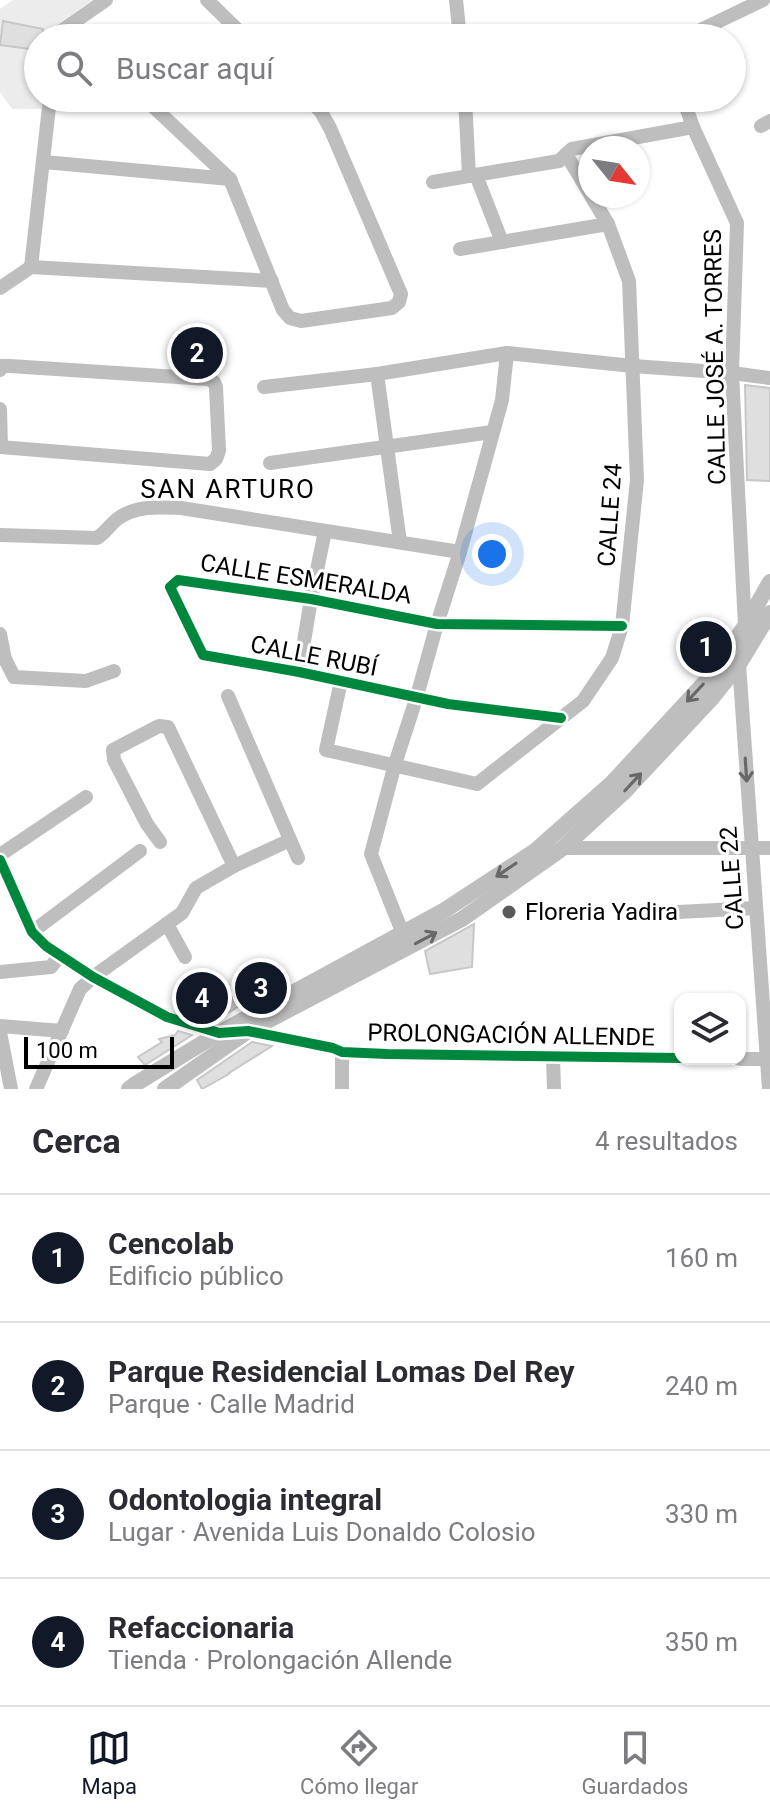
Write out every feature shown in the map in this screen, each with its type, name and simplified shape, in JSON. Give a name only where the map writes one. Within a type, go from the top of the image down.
[{"type":"main road","points":[[129,1089],[219,1033],[445,910],[535,851],[612,783],[709,678],[757,632],[770,582]]},
{"type":"main road","points":[[165,1089],[248,1031],[462,919],[563,848],[625,791],[712,698],[739,664],[770,613]]},
{"type":"street","points":[[72,24],[106,0]]},
{"type":"street","points":[[207,0],[232,24]]},
{"type":"street","points":[[456,0],[459,24]]},
{"type":"street","points":[[713,24],[763,0]]},
{"type":"street","points":[[31,267],[49,112]]},
{"type":"street","points":[[159,112],[230,179],[283,310],[290,318],[301,321],[392,308],[399,302],[401,294],[321,112]]},
{"type":"street","points":[[466,112],[472,176],[502,242]]},
{"type":"street","name":"CALLE JOSÉ A. TORRES","points":[[688,112],[737,223],[732,373],[757,632]]},
{"type":"street","points":[[433,182],[559,161],[572,149],[693,127]]},
{"type":"street","name":"CALLE 24","points":[[566,154],[578,174]]},
{"type":"street","points":[[44,162],[230,179]]},
{"type":"street","name":"CALLE 24","points":[[395,764],[477,784],[583,701],[612,658],[622,626],[637,480],[629,281],[608,224],[599,208]]},
{"type":"street","points":[[460,249],[608,224]]},
{"type":"street","points":[[0,288],[31,267],[272,281]]},
{"type":"street","points":[[264,387],[377,374],[507,353],[770,378]]},
{"type":"street","points":[[403,934],[371,854],[502,400],[507,353]]},
{"type":"street","points":[[0,409],[1,447],[210,464],[219,451],[216,387],[208,379],[1,368]]},
{"type":"street","points":[[377,374],[400,542]]},
{"type":"street","points":[[270,463],[492,432]]},
{"type":"street","points":[[0,535],[97,538],[129,512],[153,507],[181,508],[460,552]]},
{"type":"street","points":[[299,672],[325,531]]},
{"type":"street","name":"CALLE ESMERALDA","points":[[203,655],[170,587],[178,580],[311,599],[437,624],[622,626]]},
{"type":"street","points":[[0,634],[5,659],[14,677],[86,681],[114,671]]},
{"type":"street","name":"CALLE RUBÍ","points":[[203,655],[448,704],[561,718]]},
{"type":"street","name":"CALLE 22","points":[[739,664],[769,1089]]},
{"type":"street","points":[[341,681],[326,750],[395,764]]},
{"type":"street","points":[[228,696],[298,858]]},
{"type":"street","points":[[160,842],[147,824],[114,760],[113,750],[159,726],[168,727],[234,866]]},
{"type":"street","points":[[86,797],[0,857],[32,932],[46,946],[93,977],[167,1017],[219,1033]]},
{"type":"street","points":[[36,1089],[80,989],[182,913],[196,888],[290,840]]},
{"type":"street","points":[[563,848],[770,848]]},
{"type":"street","points":[[32,932],[140,851]]},
{"type":"street","points":[[678,912],[756,908]]},
{"type":"street","points":[[167,924],[185,957]]},
{"type":"street","points":[[0,972],[51,967],[60,955]]},
{"type":"street","points":[[11,1089],[0,1029],[62,1031]]},
{"type":"street","name":"PROLONGACIÓN ALLENDE","points":[[219,1033],[248,1031],[342,1052],[674,1058]]},
{"type":"street","points":[[342,1052],[342,1089]]},
{"type":"street","points":[[553,1057],[554,1089]]},
{"type":"street","points":[[746,1059],[769,1059]]},
{"type":"shaded area","points":[[13,0],[93,0],[58,24],[24,24],[24,109],[12,109],[0,92],[0,9]]},
{"type":"shaded area","points":[[173,337],[224,340],[221,372],[170,366]]},
{"type":"building","points":[[3,21],[24,25],[24,48],[0,45]]},
{"type":"building","points":[[745,385],[770,388],[770,481],[747,480]]},
{"type":"building","points":[[729,630],[701,671],[684,661],[693,634]]},
{"type":"building","points":[[474,924],[472,967],[430,974],[425,951]]},
{"type":"building","points":[[191,979],[221,987],[218,1005],[232,996],[239,1006],[220,1018],[181,1009]]},
{"type":"building","points":[[178,1031],[192,1035],[145,1065],[138,1057],[162,1042],[159,1039],[175,1035]]},
{"type":"building","points":[[252,1042],[272,1046],[202,1089],[197,1080]]},
{"type":"cycle path","points":[[561,718],[448,704],[203,655],[170,587],[178,580],[311,599],[437,624],[622,626]]},
{"type":"cycle path","points":[[0,860],[32,932],[46,946],[93,977],[167,1017],[219,1033],[248,1031],[342,1052],[674,1058]]},
{"type":"place","name":"Parque Residencial Lomas Del Rey","points":[[197,353]]},
{"type":"place","name":"Cencolab","points":[[706,647]]},
{"type":"place","name":"Floreria Yadira","points":[[509,912]]},
{"type":"place","name":"Odontologia integral","points":[[261,988]]},
{"type":"place","name":"Refaccionaria","points":[[202,998]]},
{"type":"district","name":"SAN ARTURO","points":[[228,489]]}]
